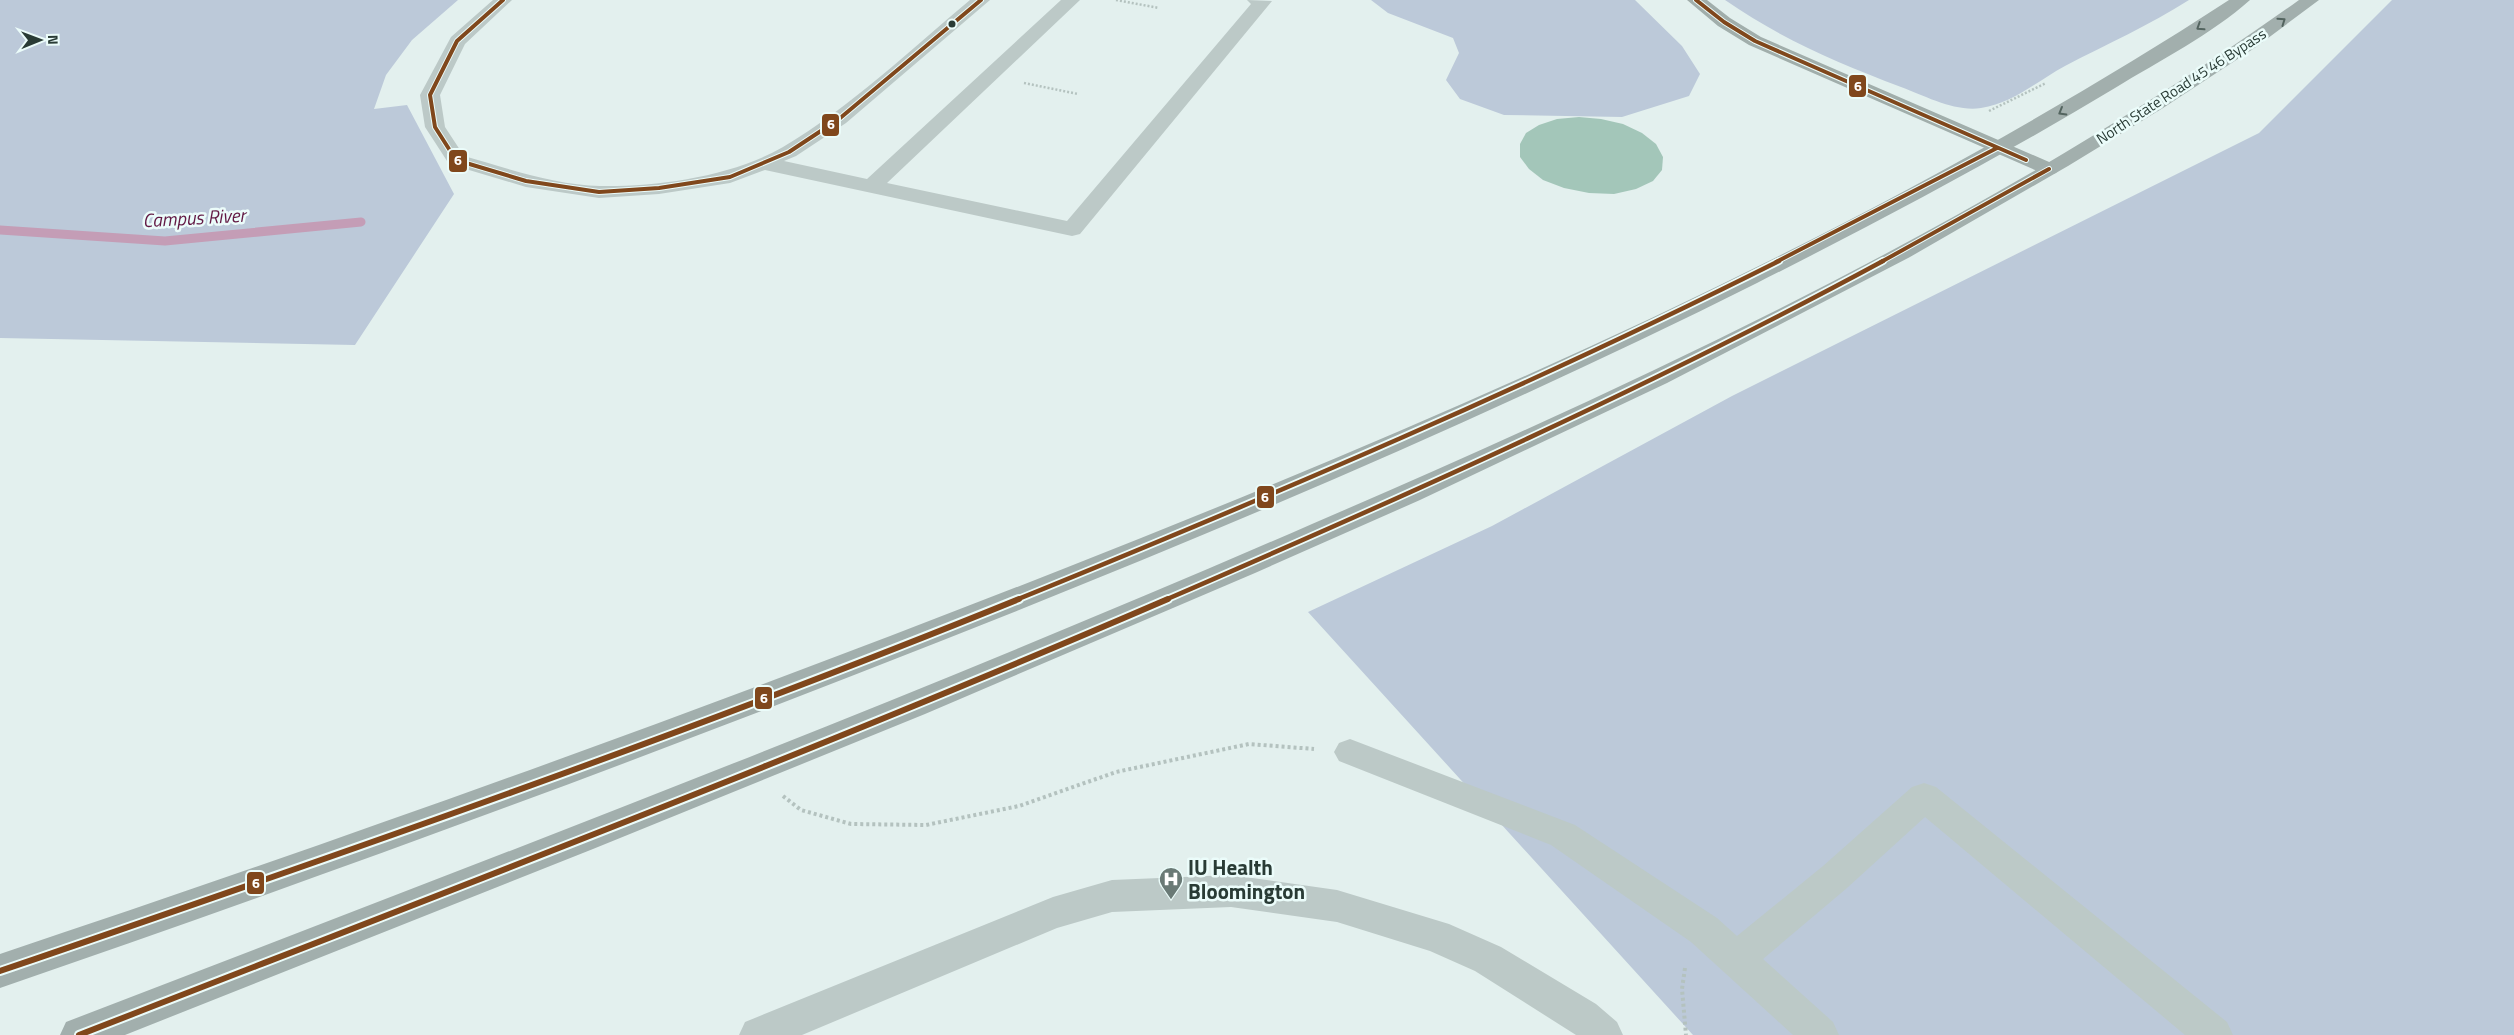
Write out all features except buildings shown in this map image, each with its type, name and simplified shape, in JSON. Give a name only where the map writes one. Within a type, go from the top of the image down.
[{"type":"highway","points":[[0,971],[486,801],[900,644],[1220,517],[1440,423],[1639,331],[1836,234],[1986,143],[2116,80],[2241,0]]},
{"type":"highway","name":"North State Road 45 46 Bypass","points":[[79,1035],[680,799],[1045,652],[1198,587],[1466,467],[1710,353],[1934,235],[2049,169],[2190,84],[2310,0]]},
{"type":"main road","points":[[1696,0],[1724,22],[1755,41],[2049,169]]},
{"type":"street","points":[[503,0],[456,41],[430,95],[436,126],[456,160],[526,180],[599,192],[659,188],[730,177],[789,152],[839,119],[981,0]]},
{"type":"street","points":[[872,186],[1071,0]]},
{"type":"street","points":[[763,163],[1072,229],[1263,1],[1256,0]]},
{"type":"street","points":[[1350,752],[1563,835],[1704,930],[1820,1035]]},
{"type":"street","points":[[1736,959],[1835,877],[1924,797],[2214,1035]]},
{"type":"street","points":[[758,1035],[1053,913],[1112,896],[1231,892],[1337,906],[1436,936],[1488,959],[1583,1017],[1604,1035]]},
{"type":"path","points":[[1116,0],[1159,8]]},
{"type":"path","points":[[1986,143],[1979,136],[1989,112],[2049,81]]},
{"type":"path","points":[[781,795],[801,810],[851,824],[926,825],[1019,806],[1116,772],[1250,744],[1350,752]]},
{"type":"path","points":[[1686,1035],[1682,989],[1685,960],[1704,930]]},
{"type":"shaded area","points":[[0,0],[458,0],[412,40],[386,75],[374,109],[407,105],[454,194],[355,345],[0,338]]},
{"type":"shaded area","points":[[1371,0],[1635,0],[1682,46],[1700,74],[1689,96],[1622,117],[1504,115],[1460,99],[1446,80],[1459,53],[1453,38],[1388,13]]},
{"type":"shaded area","points":[[1725,0],[2189,0],[2144,26],[2065,66],[2015,96],[1993,105],[1971,109],[1940,102],[1832,59],[1789,39]]},
{"type":"shaded area","points":[[2392,0],[2514,0],[2514,1035],[1693,1035],[1308,612],[1492,526],[1732,396],[2259,133]]},
{"type":"waterway","name":"Campus River","points":[[0,230],[165,241],[361,222]]},
{"type":"transit line","name":"6","points":[[503,0],[457,41],[430,95],[435,127],[456,160],[526,181],[599,192],[659,188],[730,177],[789,152],[839,119],[981,0]]},
{"type":"transit line","name":"6","points":[[1696,0],[1724,22],[1755,41],[2026,160]]},
{"type":"transit line","name":"6","points":[[0,971],[400,832],[600,760],[798,686],[1192,528],[1387,445],[1580,358],[1790,256],[1997,148]]},
{"type":"transit line","name":"6","points":[[79,1035],[529,860],[828,740],[1126,617],[1274,553],[1569,419],[1764,324],[1860,274],[2049,169]]},
{"type":"place","name":"IU Health Bloomington","points":[[1171,900]]}]
